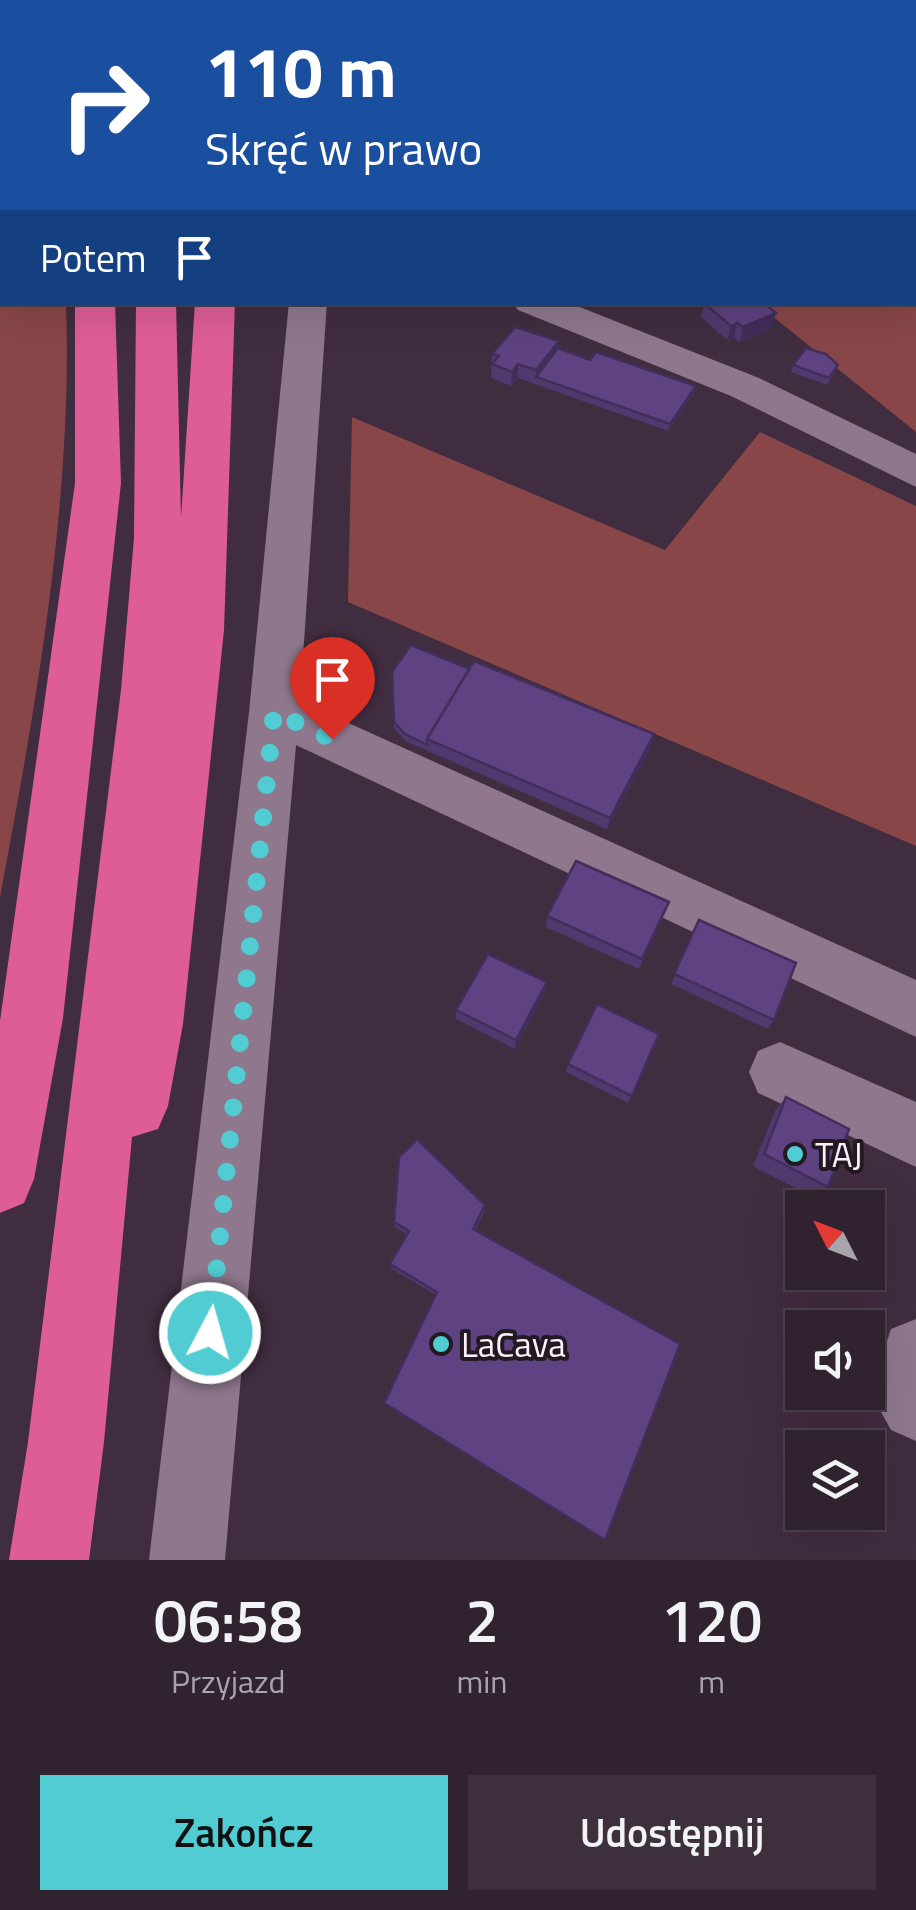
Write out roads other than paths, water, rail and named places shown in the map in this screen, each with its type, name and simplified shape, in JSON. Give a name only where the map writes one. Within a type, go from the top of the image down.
[{"type":"highway","points":[[0,1179],[32,1018],[98,483],[95,305]]},
{"type":"highway","points":[[49,1560],[66,1442],[147,690],[158,538],[156,305]]},
{"type":"highway","points":[[66,1442],[152,1024],[199,630],[215,305]]},
{"type":"highway","points":[[213,372],[225,305]]},
{"type":"street","points":[[187,1560],[274,712],[308,305]]},
{"type":"street","points":[[539,305],[745,387],[916,472]]},
{"type":"street","points":[[274,712],[916,1009]]},
{"type":"street","points":[[780,1072],[916,1135]]},
{"type":"street","points":[[916,1354],[906,1392],[916,1405]]},
{"type":"place","name":"TAJ","points":[[795,1154]]},
{"type":"place","name":"LaCava","points":[[441,1344]]}]
